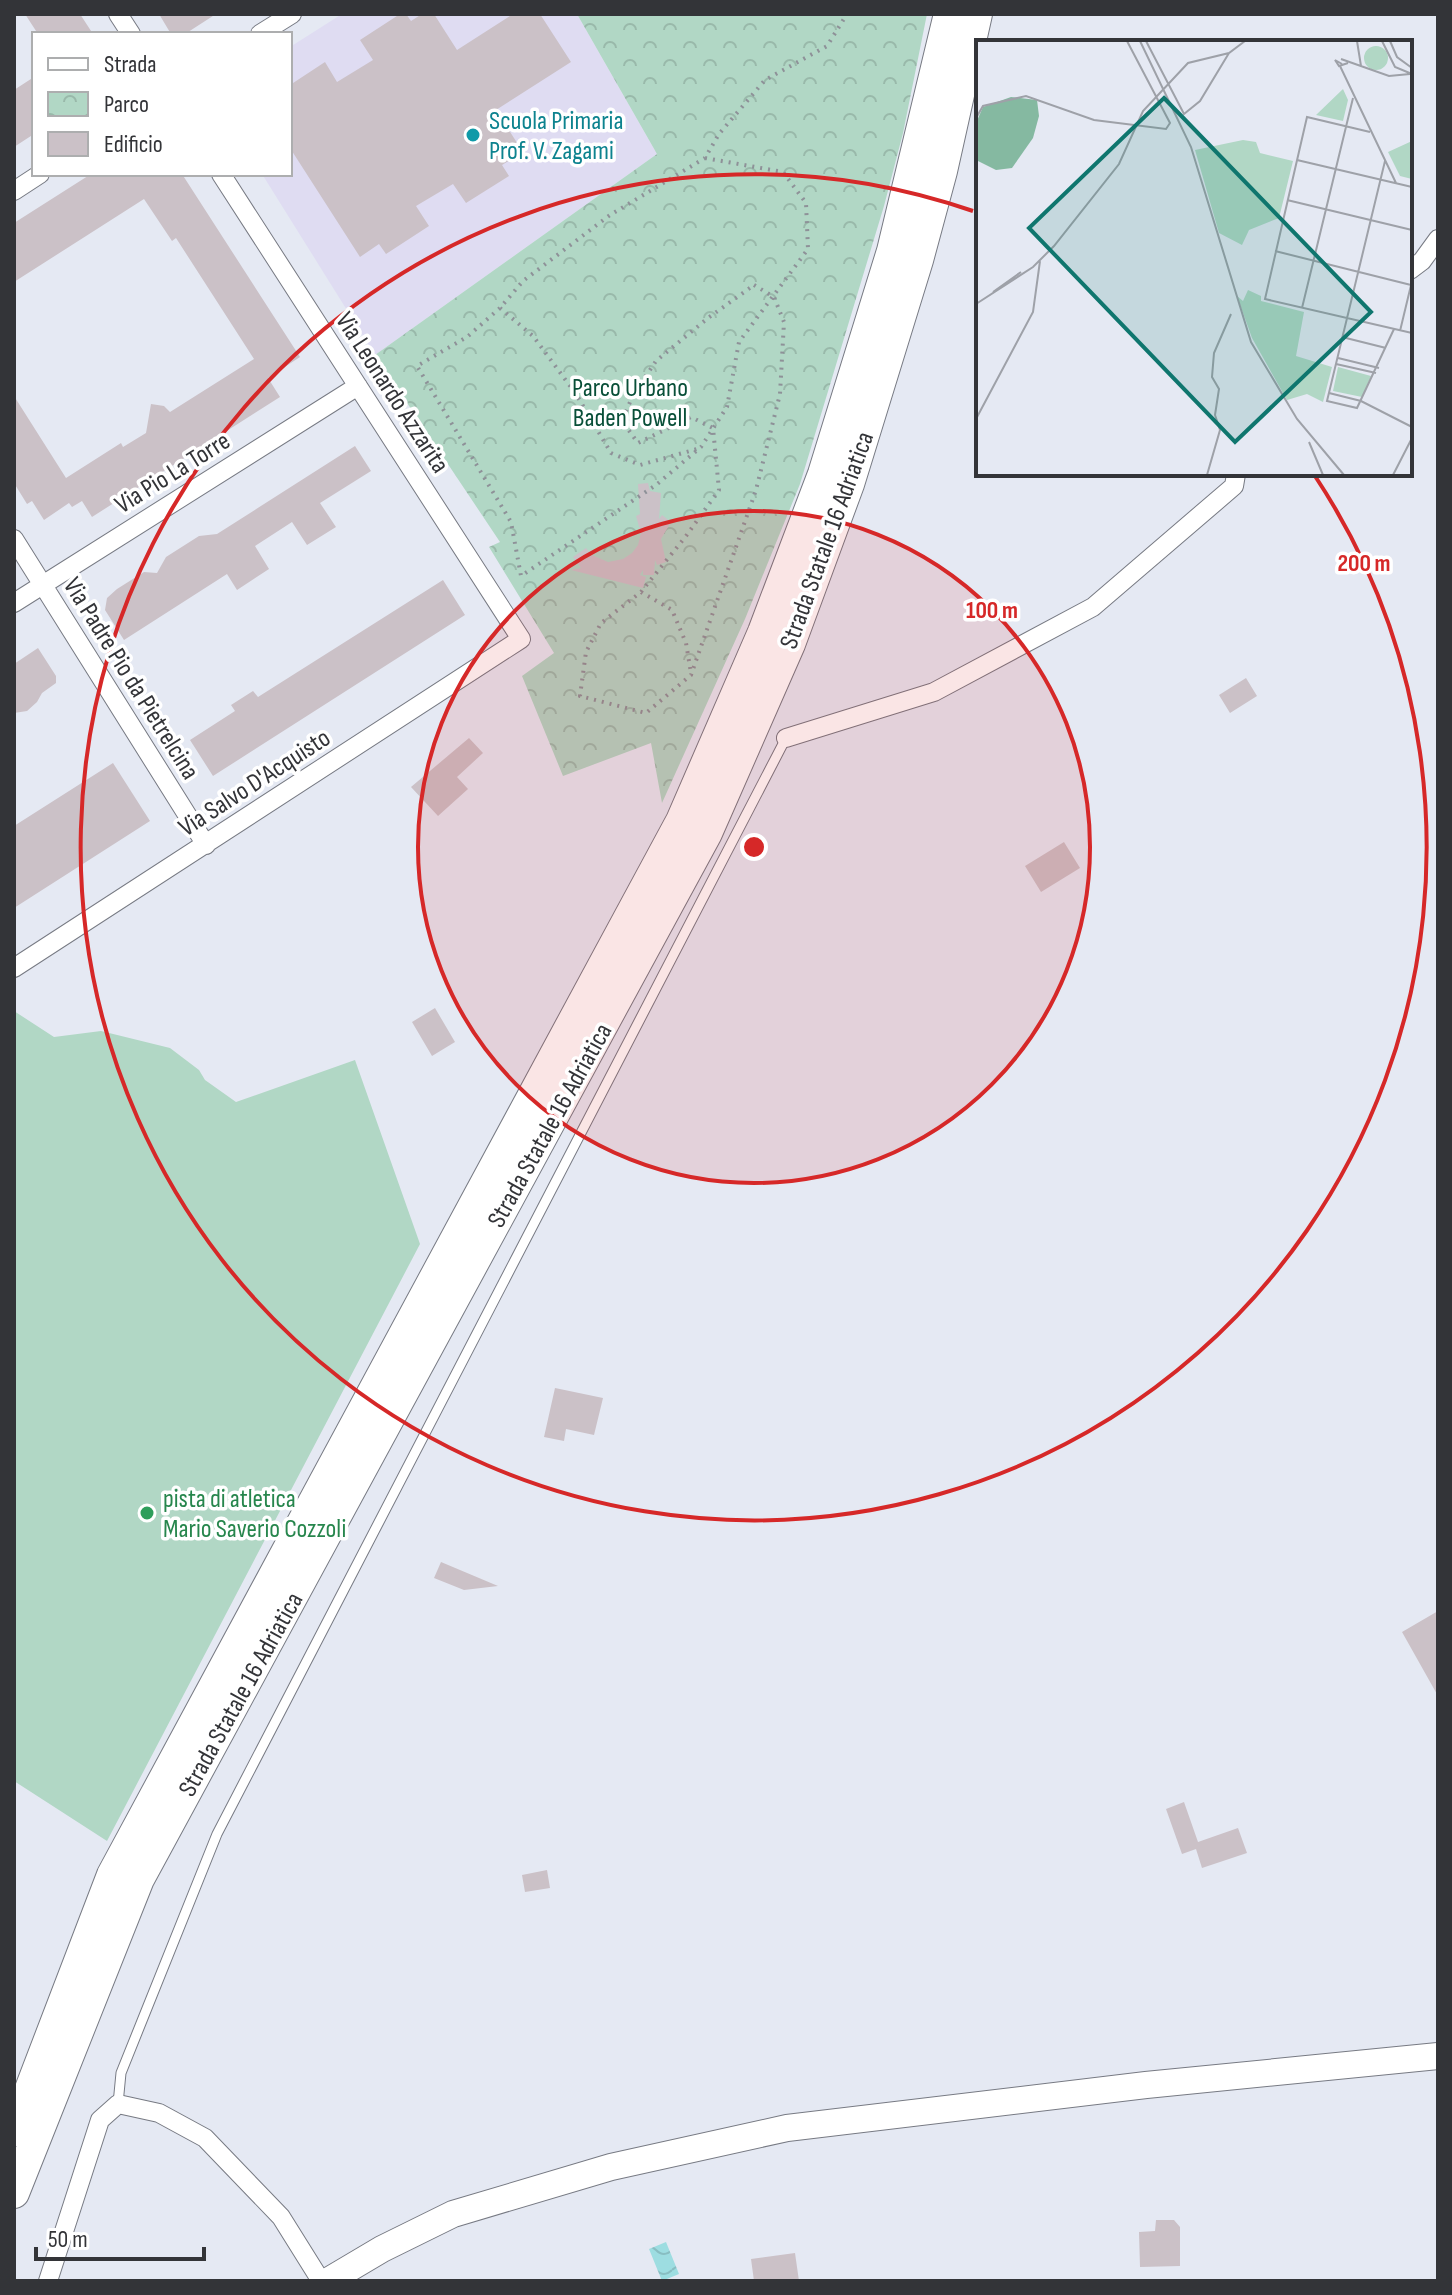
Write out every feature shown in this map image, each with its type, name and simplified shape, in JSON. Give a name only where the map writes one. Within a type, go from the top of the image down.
[{"type":"highway","name":"Strada Statale 16 Adriatica","points":[[14,2131],[112,1875],[681,821],[763,632],[823,474],[892,251],[949,14]]},
{"type":"highway","name":"Strada Statale 16 Adriatica","points":[[14,2193],[139,1879],[707,833],[790,644],[854,470],[918,260],[942,171],[977,14]]},
{"type":"main road","points":[[328,2281],[382,2249],[453,2214],[611,2167],[787,2128],[1161,2083],[1438,2056]]},
{"type":"street","points":[[118,14],[130,32]]},
{"type":"street","points":[[263,32],[292,14]]},
{"type":"street","points":[[14,191],[37,176]]},
{"type":"street","name":"Via Leonardo Azzarita","points":[[222,176],[521,639]]},
{"type":"street","points":[[1412,268],[1422,261],[1438,239]]},
{"type":"street","name":"Via Pio La Torre","points":[[14,603],[358,386]]},
{"type":"street","points":[[786,738],[934,692],[1093,607],[1234,486],[1236,476]]},
{"type":"street","name":"Via Padre Pio da Pietrelcina","points":[[14,539],[206,845]]},
{"type":"street","name":"Via Salvo D'Acquisto","points":[[14,968],[521,639]]},
{"type":"street","points":[[48,2281],[100,2120],[118,2104],[159,2113],[205,2138],[281,2217],[321,2281]]},
{"type":"lane","points":[[118,2104],[121,2073],[217,1834],[786,738]]},
{"type":"path","points":[[705,158],[783,172],[806,203],[808,249],[739,342],[727,407],[701,447],[656,485],[521,576],[511,522],[417,366],[467,337],[500,308],[523,281],[610,215],[705,158],[719,134],[765,80],[827,46],[847,14]]},
{"type":"path","points":[[754,285],[774,297],[784,322],[780,394],[756,490],[691,675],[646,713],[580,696],[586,652],[601,623],[641,592],[719,490],[713,428],[691,417],[638,443],[622,421],[633,395],[656,361],[754,285]]},
{"type":"path","points":[[500,308],[533,336],[576,394],[611,453],[640,465],[701,447]]},
{"type":"path","points":[[641,592],[672,610],[686,643],[691,675]]},
{"type":"shaded area","points":[[342,14],[577,14],[657,154],[375,355],[263,176],[292,176],[292,46]]},
{"type":"green space","name":"Parco Urbano Baden Powell","points":[[577,14],[927,14],[903,133],[884,206],[800,484],[745,619],[662,803],[651,743],[563,776],[522,676],[554,653],[489,547],[500,542],[375,355],[657,154]]},
{"type":"green space","name":"pista di atletica Mario Saverio Cozzoli","points":[[14,1011],[54,1037],[101,1031],[170,1048],[199,1070],[205,1080],[236,1102],[355,1060],[420,1244],[107,1841],[14,1781]]},
{"type":"water","points":[[666,2242],[679,2274],[662,2281],[649,2249]]},
{"type":"building","points":[[25,14],[80,14],[92,32],[37,32]]},
{"type":"building","points":[[159,14],[216,14],[188,32],[170,32]]},
{"type":"building","name":"Scuola Primaria Prof. V. Zagami","points":[[400,14],[406,14],[411,21],[422,14],[434,14],[457,50],[513,14],[540,14],[571,62],[496,110],[523,152],[502,165],[509,176],[466,203],[453,184],[416,206],[429,226],[386,254],[379,244],[360,257],[292,151],[292,84],[325,62],[337,82],[373,60],[360,40]]},
{"type":"building","points":[[32,78],[32,135],[14,147],[14,90]]},
{"type":"building","points":[[88,176],[183,176],[300,357],[268,378],[280,397],[92,517],[82,501],[72,507],[69,503],[44,520],[32,501],[27,504],[14,483],[14,396],[66,478],[121,443],[123,447],[146,433],[151,404],[164,406],[170,412],[254,359],[176,238],[172,241],[144,199],[14,282],[14,223]]},
{"type":"building","points":[[355,446],[371,471],[320,503],[336,527],[307,545],[292,522],[255,546],[269,569],[237,590],[227,574],[124,640],[105,610],[107,598],[117,589],[144,572],[157,573],[166,557],[199,536],[217,534]]},
{"type":"building","points":[[648,483],[650,491],[661,493],[659,519],[662,515],[671,522],[661,539],[666,562],[657,565],[655,560],[654,575],[643,575],[643,570],[640,575],[646,577],[643,588],[571,570],[581,568],[573,557],[586,548],[592,555],[608,562],[623,559],[632,553],[641,533],[636,516],[640,514],[638,484]]},
{"type":"building","points":[[443,580],[465,615],[213,776],[190,740],[235,711],[231,705],[253,691],[258,697]]},
{"type":"building","points":[[38,648],[56,676],[56,683],[42,693],[27,711],[14,713],[14,664]]},
{"type":"building","points":[[1246,678],[1257,696],[1230,713],[1219,695]]},
{"type":"building","points":[[469,738],[483,753],[457,777],[468,789],[438,816],[411,787]]},
{"type":"building","points":[[113,763],[150,821],[14,908],[14,826]]},
{"type":"building","points":[[1064,842],[1080,868],[1041,892],[1025,866]]},
{"type":"building","points":[[435,1008],[455,1042],[432,1056],[412,1022]]},
{"type":"building","points":[[555,1388],[603,1398],[594,1435],[566,1429],[564,1441],[544,1437]]},
{"type":"building","points":[[441,1562],[498,1586],[464,1590],[434,1578]]},
{"type":"building","points":[[1438,1611],[1438,1696],[1402,1632]]},
{"type":"building","points":[[1184,1802],[1198,1842],[1238,1828],[1247,1853],[1202,1868],[1196,1849],[1182,1854],[1166,1809]]},
{"type":"building","points":[[547,1870],[550,1888],[525,1892],[522,1875]]},
{"type":"building","points":[[1156,2220],[1174,2220],[1180,2227],[1180,2266],[1140,2267],[1139,2232],[1155,2231]]},
{"type":"building","points":[[795,2253],[799,2281],[754,2281],[751,2259]]},
{"type":"place","name":"Scuola Primaria Prof. V. Zagami","points":[[473,135]]},
{"type":"place","name":"pista di atletica Mario Saverio Cozzoli","points":[[147,1513]]}]
